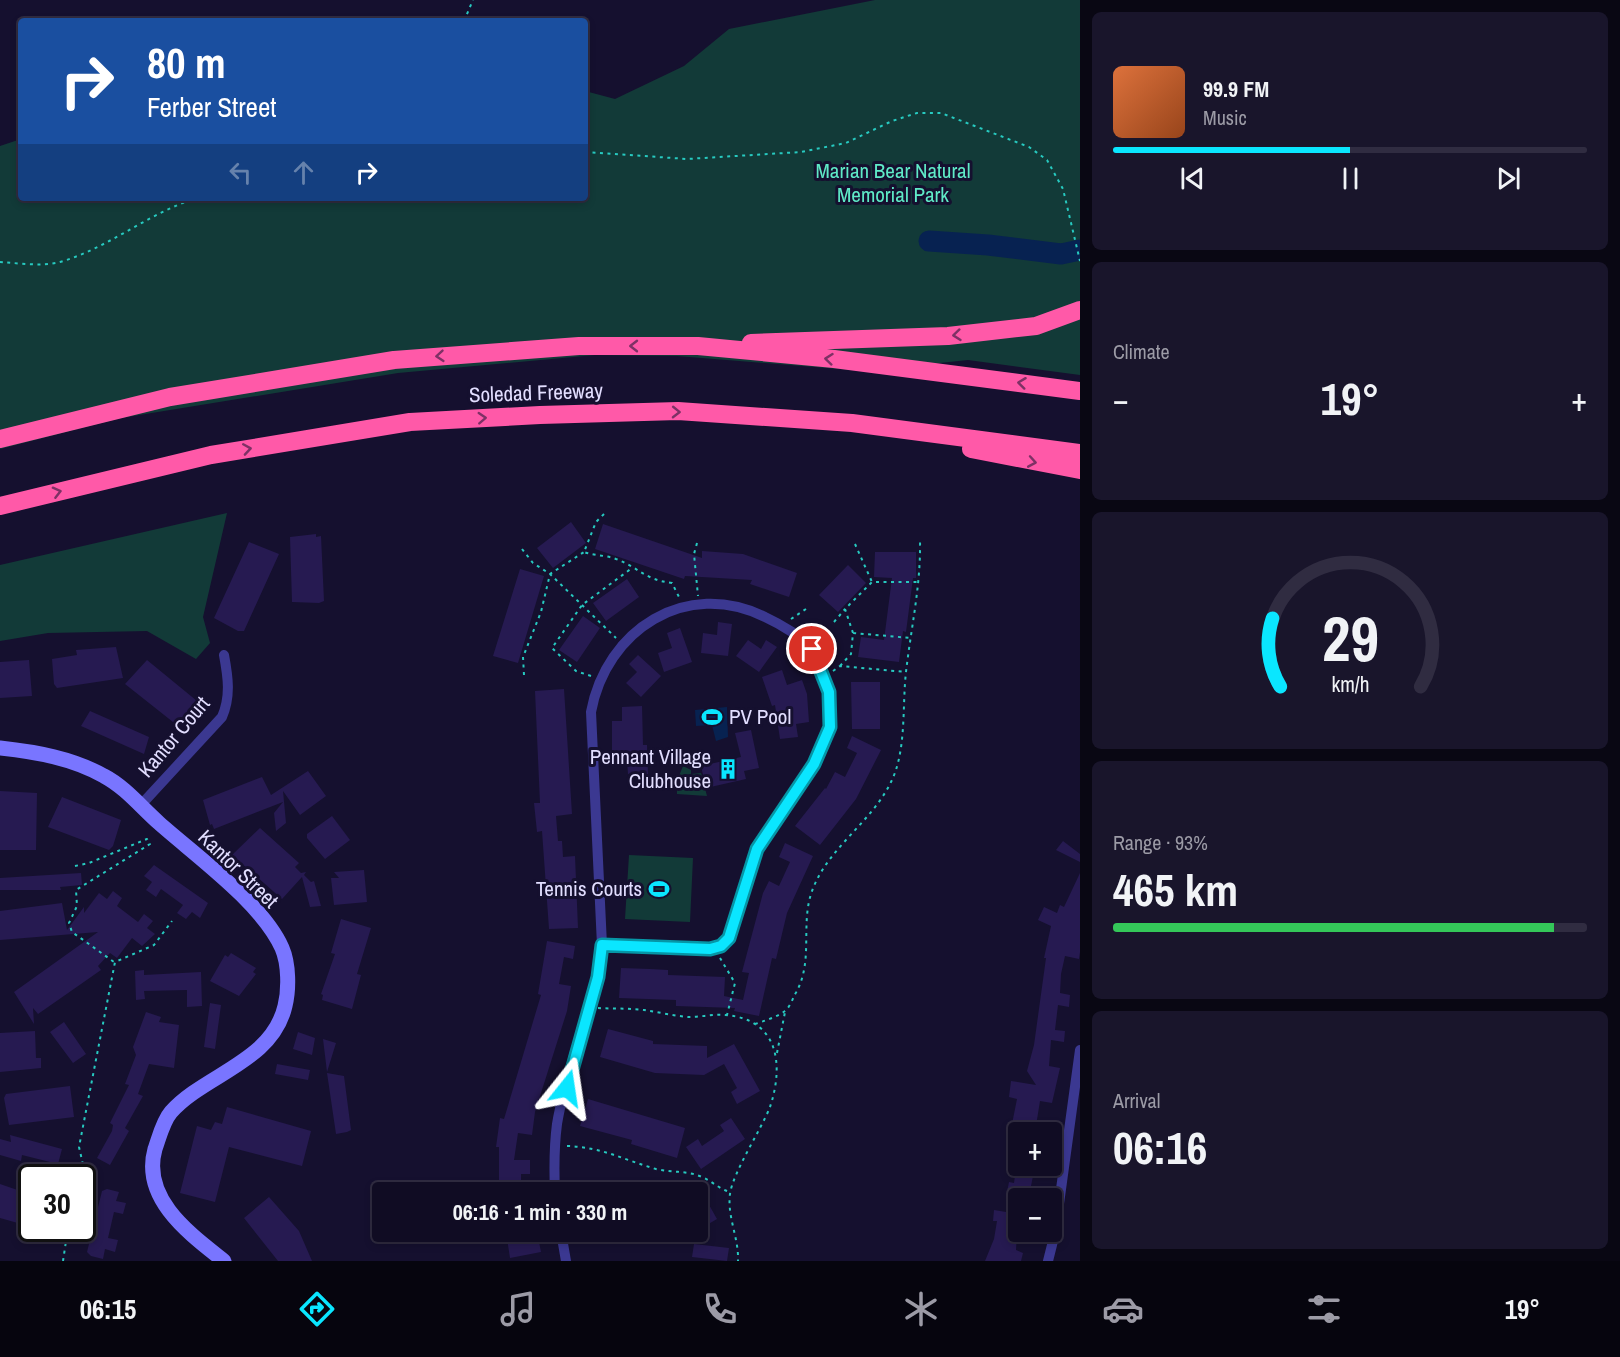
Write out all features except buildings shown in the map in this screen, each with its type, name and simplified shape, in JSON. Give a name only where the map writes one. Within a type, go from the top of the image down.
[{"type":"highway","points":[[698,346],[803,339],[948,336],[1036,326],[1080,310]]},
{"type":"highway","name":"Soledad Freeway","points":[[0,439],[170,397],[394,360],[579,345],[698,346],[834,359],[1080,391]]},
{"type":"highway","name":"Soledad Freeway","points":[[0,506],[211,455],[410,422],[678,411],[852,423],[1080,453]]},
{"type":"highway","points":[[852,423],[1020,460],[1080,470]]},
{"type":"street","points":[[555,1182],[555,1145],[558,1121],[598,977],[602,945],[591,712],[600,678],[622,644],[638,628],[666,612],[682,607],[718,604],[751,610],[781,625],[812,649],[829,692],[830,727],[814,764],[757,849],[729,938],[721,946],[714,948],[602,945]]},
{"type":"street","name":"Kantor Court","points":[[140,806],[222,717],[227,704],[229,680],[224,655]]},
{"type":"street","name":"Kantor Street","points":[[0,748],[38,752],[82,766],[120,786],[257,910],[283,949],[288,981],[285,1006],[278,1025],[252,1054],[171,1112],[159,1136],[153,1159],[154,1179],[166,1210],[224,1261]]},
{"type":"street","points":[[1048,1261],[1055,1233],[1080,1050]]},
{"type":"street","points":[[563,1242],[566,1261]]},
{"type":"path","points":[[465,18],[473,0]]},
{"type":"path","points":[[588,152],[687,159],[801,152],[846,143],[892,121],[917,113],[941,113],[1029,147],[1047,160],[1063,189],[1080,261]]},
{"type":"path","points":[[0,262],[59,262],[100,247],[149,218],[190,201]]},
{"type":"path","points":[[524,675],[523,657],[541,612],[550,574],[584,552],[596,522],[604,514]]},
{"type":"path","points":[[738,1261],[739,1243],[731,1215],[730,1192],[769,1109],[777,1083],[777,1053],[785,1011],[800,987],[808,959],[807,915],[813,888],[826,862],[878,805],[891,783],[898,756],[918,582],[920,540]]},
{"type":"path","points":[[697,543],[694,554],[698,605]]},
{"type":"path","points":[[855,544],[872,582]]},
{"type":"path","points":[[522,549],[533,563],[550,574],[622,644]]},
{"type":"path","points":[[584,552],[597,557],[613,557],[647,578],[672,583],[682,607]]},
{"type":"path","points":[[600,678],[576,671],[552,648],[582,605],[632,568]]},
{"type":"path","points":[[834,622],[872,582],[918,582]]},
{"type":"path","points":[[781,625],[809,608]]},
{"type":"path","points":[[822,676],[840,666],[851,654],[853,633],[845,609]]},
{"type":"path","points":[[853,633],[911,638]]},
{"type":"path","points":[[840,666],[906,672]]},
{"type":"path","points":[[75,866],[89,863],[147,839],[150,844],[75,890],[77,906],[69,923],[72,932],[114,962]]},
{"type":"path","points":[[114,962],[154,945],[172,921]]},
{"type":"path","points":[[714,948],[735,982],[727,1015]]},
{"type":"path","points":[[83,1164],[79,1147],[114,962]]},
{"type":"path","points":[[589,1007],[642,1010],[688,1017],[727,1015],[755,1024],[769,1036],[777,1053]]},
{"type":"path","points":[[755,1024],[785,1011]]},
{"type":"path","points":[[555,1145],[591,1147],[658,1170],[678,1169],[704,1177],[722,1190],[730,1192]]},
{"type":"path","points":[[63,1261],[66,1242]]},
{"type":"green space","name":"Marian Bear Natural Memorial Park","points":[[875,0],[1080,0],[1080,375],[968,360],[864,371],[677,356],[595,355],[398,373],[121,418],[0,449],[0,146],[18,140],[18,201],[588,201],[588,92],[615,99],[684,66],[729,29]]},
{"type":"green space","points":[[227,513],[203,617],[210,643],[196,659],[147,631],[48,633],[0,641],[0,565]]},
{"type":"green space","points":[[683,766],[691,770],[691,774],[701,773],[707,796],[677,794],[677,781]]},
{"type":"green space","name":"Tennis Courts","points":[[629,855],[693,858],[690,922],[625,919]]},
{"type":"water","name":"PV Pool","points":[[727,707],[728,737],[716,741],[712,725],[696,726],[695,710]]},
{"type":"waterway","points":[[929,241],[988,245],[1061,254],[1080,250]]},
{"type":"place","name":"PV Pool","points":[[712,717]]},
{"type":"place","name":"Pennant Village Clubhouse","points":[[728,769]]},
{"type":"place","name":"Tennis Courts","points":[[659,889]]},
{"type":"route","points":[[567,1088],[598,977],[602,945],[710,949],[721,946],[729,938],[757,849],[774,820],[814,764],[830,727],[829,692],[812,649]]}]
